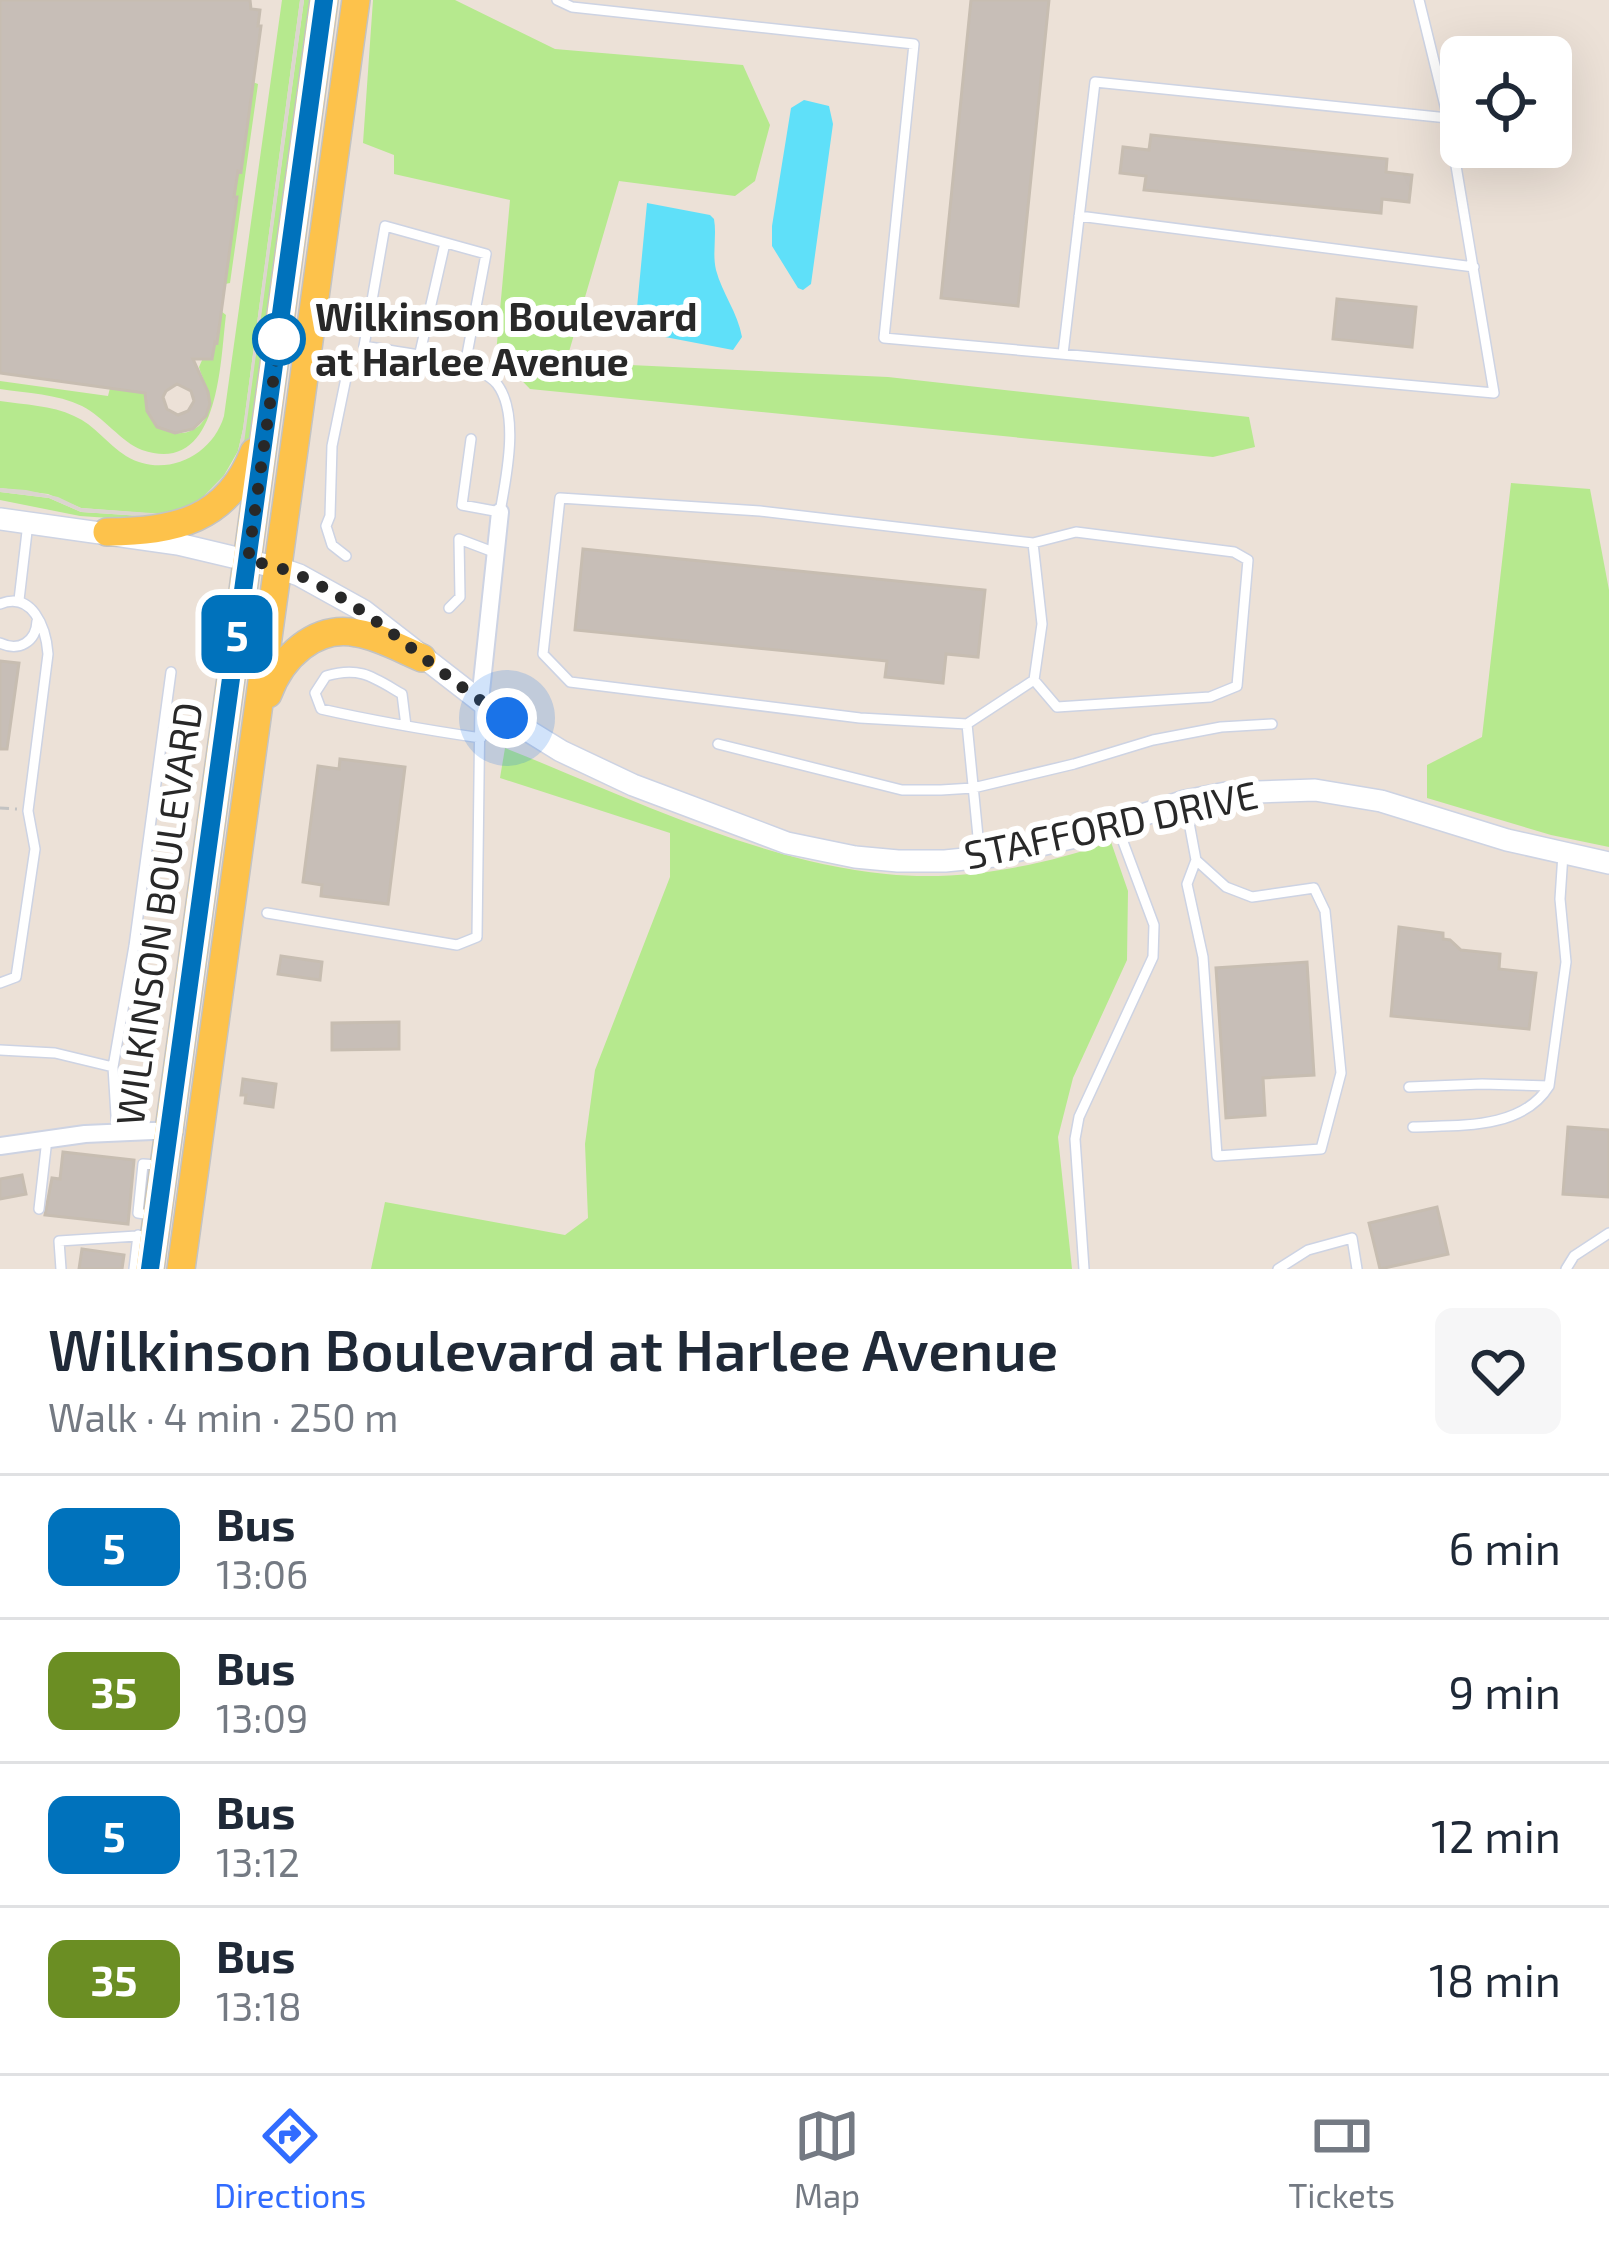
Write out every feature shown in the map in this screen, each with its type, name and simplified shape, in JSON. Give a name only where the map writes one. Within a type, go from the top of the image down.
[{"type":"main road","points":[[323,7],[354,8]]},
{"type":"main road","name":"WILKINSON BOULEVARD","points":[[149,1269],[150,1228],[164,1165],[323,7]]},
{"type":"main road","name":"WILKINSON BOULEVARD","points":[[181,1269],[354,8]]},
{"type":"main road","points":[[107,532],[174,526],[208,512],[238,484],[269,408]]},
{"type":"main road","points":[[254,739],[280,667],[315,638],[352,631],[422,658]]},
{"type":"street","points":[[480,701],[500,512]]},
{"type":"street","name":"STAFFORD DRIVE","points":[[0,519],[178,544],[299,575],[364,611],[480,701],[561,751],[633,785],[787,843],[855,857],[980,857],[1030,850],[1186,801],[1261,790],[1315,790],[1381,801],[1507,840],[1609,862]]},
{"type":"street","points":[[0,1146],[117,1132],[169,1129],[199,1133]]},
{"type":"lane","points":[[557,0],[572,7],[914,44],[884,338],[1494,393],[1457,168]]},
{"type":"lane","points":[[1420,0],[1440,84]]},
{"type":"lane","points":[[1063,354],[1095,82],[1440,117]]},
{"type":"lane","points":[[1079,216],[1474,267]]},
{"type":"lane","points":[[465,365],[486,254],[385,226],[364,346],[465,365],[496,382],[508,407],[507,474],[500,512],[462,506],[471,440]]},
{"type":"lane","points":[[419,357],[445,243]]},
{"type":"lane","points":[[346,378],[332,446],[326,526],[332,545],[346,556]]},
{"type":"lane","points":[[1033,543],[1042,624],[1034,680],[967,724],[860,718],[570,682],[543,654],[560,498],[760,511],[1033,543],[1076,532],[1234,552],[1248,560],[1237,686],[1210,697],[1057,706],[1034,680]]},
{"type":"lane","points":[[19,600],[28,524]]},
{"type":"lane","points":[[449,608],[460,597],[458,539],[496,553]]},
{"type":"lane","points":[[0,604],[19,600],[27,604],[36,615],[47,654],[28,811],[35,849],[16,977],[0,983]]},
{"type":"lane","points":[[0,643],[25,644],[34,635],[36,615]]},
{"type":"lane","points":[[406,726],[402,694],[374,677],[346,670],[326,676],[315,693],[321,709],[406,726],[481,737]]},
{"type":"lane","points":[[117,1132],[113,1067],[171,672]]},
{"type":"lane","points":[[267,913],[457,945],[477,938],[480,701]]},
{"type":"lane","points":[[967,724],[980,857]]},
{"type":"lane","points":[[718,744],[902,790],[973,788],[1154,740],[1221,727],[1273,724]]},
{"type":"lane","points":[[1186,801],[1196,860],[1187,884],[1203,958],[1216,1156],[1322,1149],[1341,1073],[1325,911],[1314,888],[1252,897],[1226,887],[1196,860]]},
{"type":"lane","points":[[1084,1269],[1075,1138],[1079,1117],[1153,957],[1154,925],[1116,823]]},
{"type":"lane","points":[[1413,1127],[1492,1124],[1540,1100],[1549,1086],[1566,962],[1560,899],[1563,854]]},
{"type":"lane","points":[[0,1050],[55,1053],[113,1067]]},
{"type":"lane","points":[[1409,1088],[1549,1086]]},
{"type":"lane","points":[[39,1209],[47,1139]]},
{"type":"lane","points":[[61,1269],[59,1241],[150,1228],[134,1269]]},
{"type":"lane","points":[[1566,1269],[1574,1256],[1609,1233]]},
{"type":"lane","points":[[1278,1269],[1308,1250],[1352,1238],[1357,1269]]},
{"type":"path","points":[[0,808],[19,810]]},
{"type":"green space","points":[[282,0],[300,0],[243,429],[238,451],[222,479],[205,498],[180,511],[158,514],[81,508],[48,494],[0,488],[0,401],[65,412],[88,424],[126,456],[156,465],[198,453],[218,430],[224,416]]},
{"type":"green space","points":[[304,0],[312,0],[260,385],[249,444],[242,452]]},
{"type":"green space","points":[[373,0],[455,0],[555,49],[743,65],[770,125],[755,181],[735,196],[619,181],[566,362],[888,377],[1249,417],[1255,447],[1213,457],[530,389],[496,354],[510,200],[394,174],[394,155],[363,143]]},
{"type":"green space","points":[[253,82],[258,84],[230,283],[225,284],[237,198],[225,196],[235,192],[237,178],[229,170],[241,171]]},
{"type":"green space","points":[[221,311],[226,315],[211,410],[187,447],[168,454],[134,446],[72,402],[0,389],[0,381],[108,396],[110,388],[146,392],[153,421],[174,433],[186,432],[205,418],[209,399],[199,367],[203,358],[212,359],[214,345],[205,341],[217,342]]},
{"type":"green space","points":[[1511,483],[1590,489],[1609,590],[1609,847],[1427,798],[1427,765],[1482,737]]},
{"type":"green space","points":[[0,492],[49,498],[81,512],[157,517],[216,498],[153,521],[80,516],[0,500]]},
{"type":"green space","points":[[505,748],[692,824],[837,867],[915,876],[972,874],[1029,865],[1111,842],[1128,891],[1127,960],[1073,1078],[1058,1137],[1072,1269],[371,1269],[385,1202],[565,1235],[588,1218],[585,1144],[595,1070],[670,877],[670,833],[500,778]]},
{"type":"shaded area","points":[[300,0],[304,0],[244,443],[220,488],[226,489],[193,510],[157,517],[81,512],[49,498],[0,492],[0,488],[26,490],[81,508],[165,514],[197,503],[230,469],[243,429]]},
{"type":"water","points":[[804,100],[829,106],[833,124],[811,284],[803,290],[772,246],[772,226],[791,108]]},
{"type":"water","points":[[647,203],[714,219],[716,270],[742,337],[733,350],[639,329],[636,318]]},
{"type":"building","points":[[0,0],[250,0],[251,9],[260,10],[261,26],[217,343],[212,359],[193,359],[208,392],[206,416],[193,429],[175,433],[157,427],[147,411],[145,393],[0,373]],"holes":[[[177,384],[191,391],[194,401],[188,411],[178,415],[167,409],[166,391]]]},
{"type":"building","points":[[971,0],[1049,0],[1018,306],[941,298]]},
{"type":"building","points":[[1151,135],[1387,159],[1386,172],[1412,175],[1409,202],[1382,199],[1381,213],[1144,190],[1146,176],[1120,173],[1123,147],[1149,150]]},
{"type":"building","points":[[1337,299],[1416,307],[1412,347],[1333,339]]},
{"type":"building","points":[[583,549],[985,590],[978,657],[946,654],[943,683],[885,677],[887,661],[575,630]]},
{"type":"building","points":[[0,661],[19,663],[7,749],[0,749]]},
{"type":"building","points":[[340,759],[405,767],[388,904],[321,896],[322,885],[303,882],[318,766],[339,769]]},
{"type":"building","points":[[1399,927],[1443,933],[1443,939],[1461,950],[1500,954],[1499,969],[1536,973],[1529,1029],[1391,1016]]},
{"type":"building","points":[[281,956],[322,962],[320,980],[278,974]]},
{"type":"building","points":[[1307,962],[1314,1075],[1263,1078],[1265,1115],[1226,1118],[1216,968]]},
{"type":"building","points":[[399,1022],[399,1049],[332,1050],[332,1023]]},
{"type":"building","points":[[243,1079],[276,1084],[273,1107],[245,1103]]},
{"type":"building","points":[[1568,1127],[1609,1130],[1609,1197],[1563,1194]]},
{"type":"building","points":[[63,1152],[134,1160],[128,1224],[45,1215],[52,1178],[60,1179]]},
{"type":"building","points":[[22,1175],[26,1194],[0,1199],[0,1179]]},
{"type":"building","points":[[1437,1207],[1448,1254],[1380,1269],[1369,1223]]},
{"type":"building","points":[[82,1249],[124,1255],[122,1269],[79,1269]]},
{"type":"bus line","name":"5","points":[[150,1269],[324,0]]},
{"type":"place","name":"Wilkinson Boulevard at Harlee Avenue","points":[[279,339]]},
{"type":"route","points":[[279,339],[248,560],[299,575],[364,611],[507,718]]}]
